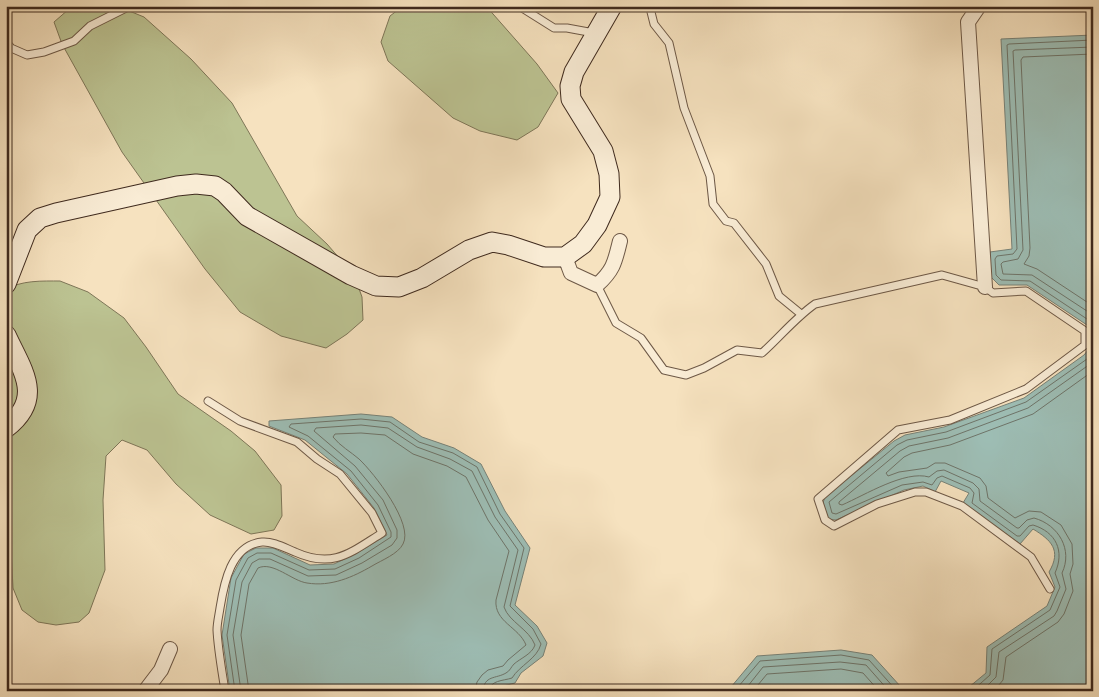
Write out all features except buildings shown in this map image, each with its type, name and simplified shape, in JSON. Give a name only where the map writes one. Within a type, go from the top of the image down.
[{"type":"street","points":[[6,284],[27,230],[40,218],[177,186],[196,184],[215,186],[224,192],[247,216],[351,275],[376,286],[399,287],[422,278],[469,250],[492,242],[508,245],[544,257],[565,256],[583,244],[597,225],[610,197],[609,174],[604,151],[571,99],[570,86],[574,72],[612,6]]},
{"type":"street","points":[[979,6],[968,22],[985,287]]},
{"type":"street","points":[[565,256],[571,273],[597,285],[614,266],[620,240]]},
{"type":"street","points":[[6,334],[25,375],[29,390],[24,411],[6,428]]},
{"type":"street","points":[[145,691],[162,670],[170,649]]},
{"type":"lane","points":[[6,42],[11,48],[27,55],[44,52],[74,41],[90,26],[130,6]]},
{"type":"lane","points":[[519,6],[554,28],[567,28],[597,34]]},
{"type":"lane","points":[[652,6],[651,12],[654,24],[669,43],[684,108],[710,176],[713,204],[726,221],[734,223],[766,264],[778,296],[801,314]]},
{"type":"lane","points":[[597,285],[616,323],[641,338],[664,370],[686,375],[738,350],[762,353],[801,314],[815,304],[942,275],[985,287],[993,293],[1026,291],[1085,331],[1085,345],[1026,389],[950,420],[898,430],[818,499],[826,520],[834,526],[877,504],[914,492],[926,492],[962,506],[1031,557],[1050,588]]},
{"type":"lane","points":[[208,401],[240,420],[297,442],[317,459],[340,474],[372,513],[382,533],[350,552],[326,561],[310,559],[281,546],[263,542],[247,546],[234,560],[224,586],[217,629],[225,691]]},
{"type":"green space","points":[[76,6],[117,6],[144,17],[191,59],[232,103],[297,216],[327,244],[354,275],[362,297],[363,320],[347,334],[326,348],[281,336],[240,312],[205,269],[122,152],[62,44],[54,22],[69,9]]},
{"type":"green space","points":[[403,6],[486,6],[537,64],[558,93],[538,127],[517,140],[480,131],[453,118],[388,61],[381,42],[390,16]]},
{"type":"green space","points":[[60,281],[88,292],[124,318],[178,394],[231,431],[255,451],[281,485],[282,516],[274,530],[251,534],[210,515],[176,484],[147,450],[122,440],[106,456],[103,500],[105,570],[89,613],[79,622],[56,625],[38,622],[22,610],[13,588],[10,528],[11,473],[6,449],[6,290],[18,284]]},
{"type":"water","points":[[1093,35],[1093,329],[1027,285],[999,285],[991,277],[990,252],[1012,249],[1001,39]]},
{"type":"water","points":[[1093,344],[1093,691],[960,691],[969,687],[986,673],[987,647],[1047,606],[1055,587],[1049,572],[1055,558],[1053,546],[1045,537],[1033,529],[1020,544],[963,503],[969,493],[941,481],[935,492],[923,486],[904,490],[836,520],[828,519],[823,503],[825,497],[894,441],[905,435],[944,427],[1024,398],[1084,355]]},
{"type":"water","points":[[361,414],[392,417],[422,437],[454,448],[481,464],[505,511],[530,548],[515,605],[537,626],[547,643],[543,656],[521,673],[515,683],[495,688],[493,691],[230,691],[222,635],[231,578],[244,554],[256,548],[273,548],[310,565],[334,564],[387,535],[374,508],[347,474],[305,440],[269,426],[269,421]]},
{"type":"water","points":[[841,650],[872,655],[901,687],[909,691],[734,691],[731,687],[757,656]]}]
